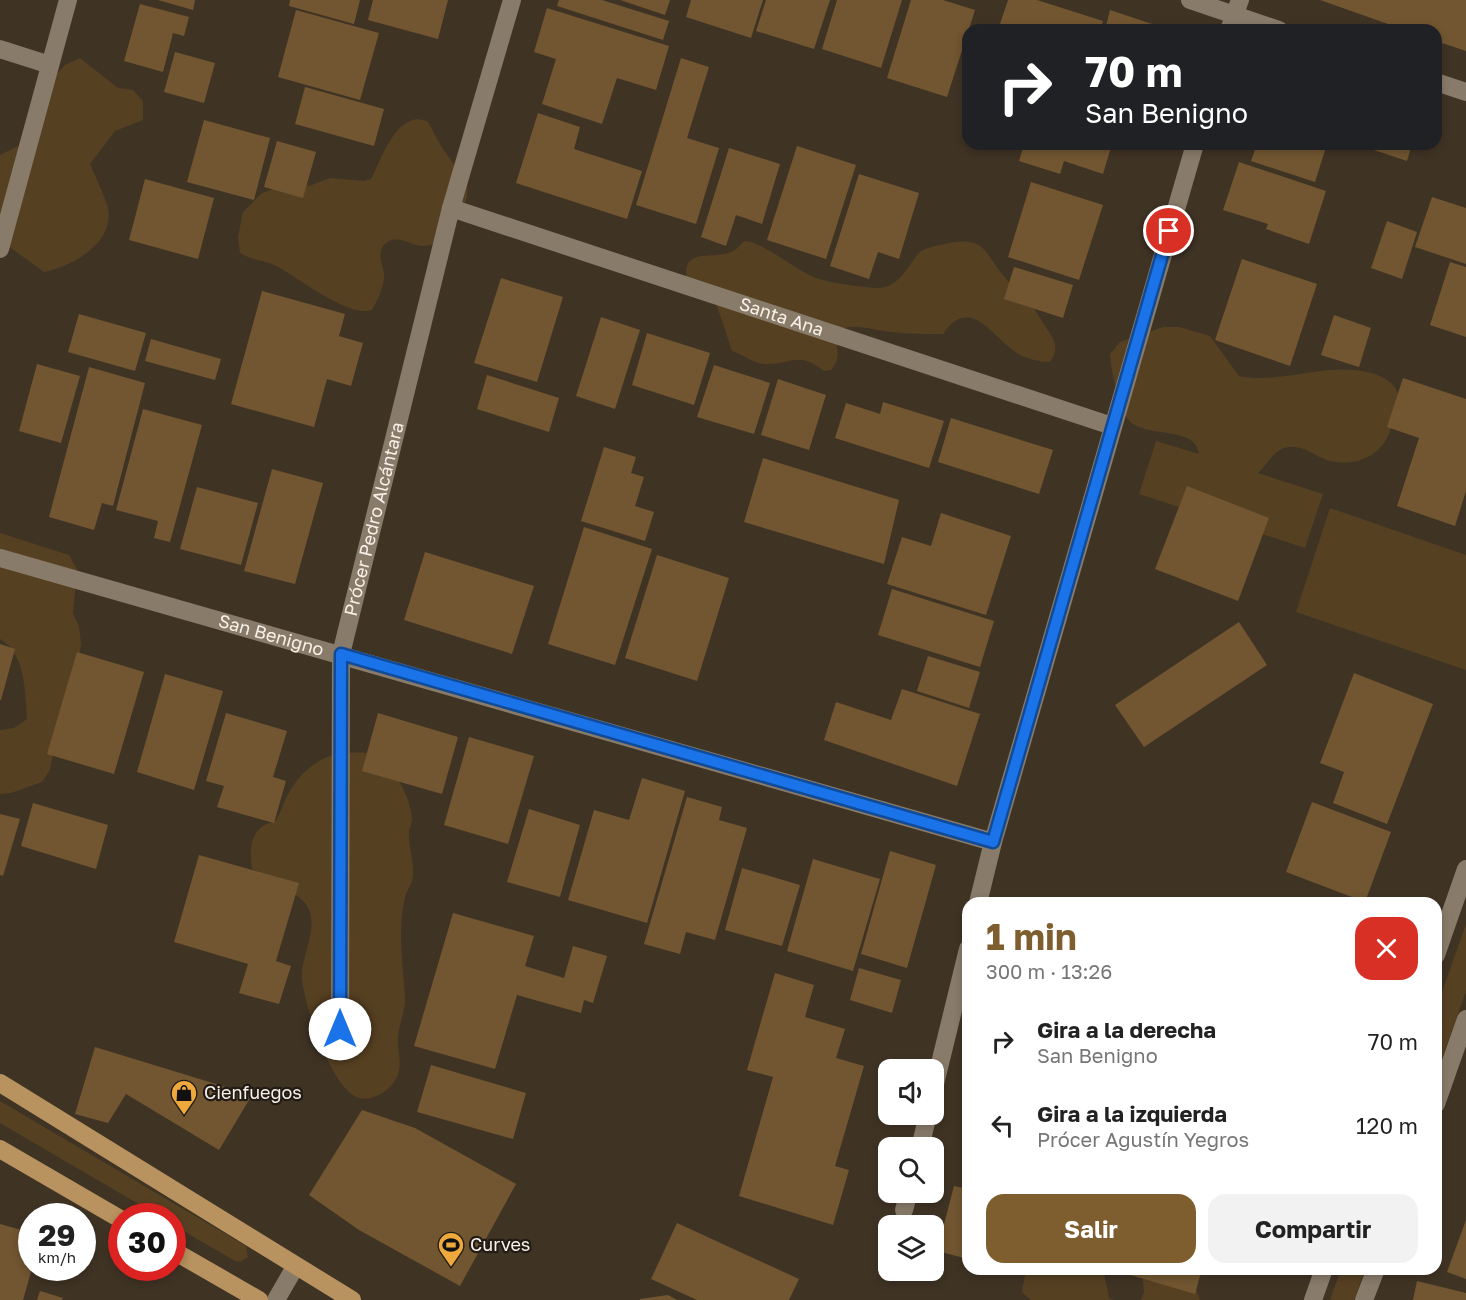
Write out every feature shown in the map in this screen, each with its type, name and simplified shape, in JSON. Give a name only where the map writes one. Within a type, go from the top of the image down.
[{"type":"main road","points":[[0,1083],[295,1267],[352,1300]]},
{"type":"main road","points":[[0,1149],[108,1212]]},
{"type":"main road","points":[[186,1258],[259,1300]]},
{"type":"street","points":[[0,249],[68,0]]},
{"type":"street","name":"Prócer Pedro Alcántara","points":[[340,1052],[341,654],[451,208],[512,0]]},
{"type":"street","points":[[1190,0],[1261,24]]},
{"type":"street","points":[[0,49],[50,65]]},
{"type":"street","points":[[1442,83],[1466,92]]},
{"type":"street","points":[[979,897],[993,842],[1112,426],[1193,150]]},
{"type":"street","name":"Santa Ana","points":[[451,208],[1112,426]]},
{"type":"street","name":"San Benigno","points":[[0,558],[993,842]]},
{"type":"street","points":[[1442,938],[1466,869]]},
{"type":"street","points":[[941,1059],[962,974]]},
{"type":"street","points":[[1442,1087],[1466,1019]]},
{"type":"street","points":[[276,1300],[295,1267]]},
{"type":"street","points":[[1313,1300],[1322,1275]]},
{"type":"street","points":[[1364,1300],[1374,1275]]},
{"type":"shaded area","points":[[80,58],[118,88],[133,90],[143,101],[143,120],[115,131],[90,164],[108,208],[105,232],[89,251],[78,259],[44,272],[0,240],[0,155],[22,144],[55,76],[65,65]]},
{"type":"shaded area","points":[[418,119],[427,121],[461,174],[467,190],[467,198],[457,216],[435,243],[423,246],[393,240],[384,245],[380,253],[384,280],[372,310],[362,311],[338,303],[275,265],[249,258],[240,253],[238,237],[243,212],[262,193],[293,182],[309,186],[330,178],[364,181],[371,179],[395,134],[409,121]]},
{"type":"shaded area","points":[[744,241],[769,250],[816,278],[875,288],[890,285],[896,281],[919,253],[926,249],[956,242],[976,244],[983,248],[1036,312],[1053,339],[1054,356],[1050,362],[1023,356],[978,321],[961,318],[952,323],[943,334],[843,328],[836,331],[838,356],[831,370],[824,371],[801,360],[774,364],[755,362],[732,351],[717,306],[713,299],[687,280],[686,270],[688,263],[693,259],[731,252]]},
{"type":"shaded area","points":[[1163,327],[1179,327],[1210,336],[1239,376],[1271,378],[1321,371],[1354,370],[1380,376],[1397,391],[1398,404],[1390,431],[1386,440],[1373,454],[1347,463],[1327,460],[1301,448],[1290,447],[1277,452],[1258,473],[1323,494],[1305,548],[1139,494],[1156,441],[1199,454],[1196,445],[1189,439],[1134,425],[1127,418],[1118,396],[1110,354],[1120,342]]},
{"type":"shaded area","points":[[1330,508],[1466,555],[1466,670],[1296,612]]},
{"type":"shaded area","points":[[0,533],[69,555],[77,569],[73,613],[79,627],[81,643],[79,659],[59,720],[50,770],[42,782],[11,793],[0,794],[0,730],[14,728],[27,719],[19,664],[9,645],[0,639]]},
{"type":"shaded area","points":[[341,753],[370,754],[387,765],[400,782],[412,819],[409,834],[413,875],[404,902],[401,925],[405,1003],[398,1036],[399,1070],[396,1079],[388,1089],[377,1096],[365,1099],[349,1092],[339,1080],[321,1046],[308,1008],[302,970],[311,930],[310,912],[305,903],[295,894],[252,869],[251,857],[253,840],[258,830],[276,820],[286,798],[302,775],[315,763]]},
{"type":"shaded area","points":[[1466,924],[1466,991],[1442,1058],[1442,992]]},
{"type":"shaded area","points":[[0,1101],[173,1203],[137,1203],[0,1123]]},
{"type":"shaded area","points":[[186,1211],[246,1246],[248,1257],[240,1262],[186,1233]]},
{"type":"shaded area","points":[[1025,1275],[1104,1275],[1109,1298],[1113,1300],[1031,1300],[1022,1292]]},
{"type":"shaded area","points":[[1142,1275],[1165,1275],[1194,1283],[1200,1300],[1141,1300],[1144,1292]]},
{"type":"shaded area","points":[[1339,1275],[1363,1275],[1354,1300],[1330,1300]]},
{"type":"building","points":[[158,0],[195,0],[193,10]]},
{"type":"building","points":[[290,0],[360,0],[354,24],[289,6]]},
{"type":"building","points":[[373,0],[448,0],[438,39],[368,20]]},
{"type":"building","points":[[559,0],[602,0],[669,21],[663,40],[557,6]]},
{"type":"building","points":[[620,0],[670,0],[665,15]]},
{"type":"building","points":[[691,0],[763,0],[751,38],[686,17]]},
{"type":"building","points":[[766,0],[830,0],[814,49],[756,31]]},
{"type":"building","points":[[837,0],[902,0],[881,68],[822,49]]},
{"type":"building","points":[[911,0],[943,0],[975,10],[970,24],[962,24],[962,50],[947,97],[887,78]]},
{"type":"building","points":[[1008,0],[1037,0],[1103,21],[1102,24],[1000,24]]},
{"type":"building","points":[[1320,0],[1466,0],[1466,51],[1442,43],[1442,24],[1388,24]]},
{"type":"building","points":[[140,4],[189,17],[184,36],[173,33],[163,72],[124,61]]},
{"type":"building","points":[[547,8],[669,46],[656,90],[617,78],[602,124],[542,104],[556,59],[534,52]]},
{"type":"building","points":[[296,10],[379,33],[360,100],[278,77]]},
{"type":"building","points":[[1110,10],[1152,24],[1106,24]]},
{"type":"building","points":[[175,52],[215,63],[204,103],[164,92]]},
{"type":"building","points":[[681,58],[709,67],[687,138],[719,148],[696,224],[636,205]]},
{"type":"building","points":[[305,87],[384,109],[374,146],[295,124]]},
{"type":"building","points":[[538,113],[580,127],[574,149],[642,171],[627,219],[516,183]]},
{"type":"building","points":[[204,120],[270,138],[254,200],[187,182]]},
{"type":"building","points":[[277,141],[316,152],[303,198],[264,187]]},
{"type":"building","points":[[797,146],[856,165],[826,259],[767,240]]},
{"type":"building","points":[[729,148],[780,164],[762,224],[736,215],[726,246],[701,237]]},
{"type":"building","points":[[1022,150],[1110,150],[1103,174],[1064,161],[1060,174],[1019,161]]},
{"type":"building","points":[[1255,150],[1325,150],[1315,182],[1251,161]]},
{"type":"building","points":[[1374,150],[1410,150],[1407,161]]},
{"type":"building","points":[[1239,162],[1326,191],[1309,244],[1266,229],[1268,224],[1223,210]]},
{"type":"building","points":[[859,174],[919,193],[899,259],[878,252],[869,279],[830,266]]},
{"type":"building","points":[[145,179],[214,198],[198,259],[129,240]]},
{"type":"building","points":[[1031,182],[1103,205],[1079,280],[1008,257]]},
{"type":"building","points":[[1432,197],[1466,208],[1466,264],[1415,247]]},
{"type":"building","points":[[1387,221],[1417,232],[1402,279],[1371,268]]},
{"type":"building","points":[[1242,259],[1317,284],[1290,366],[1215,340]]},
{"type":"building","points":[[1450,262],[1466,267],[1466,337],[1430,325]]},
{"type":"building","points":[[1014,267],[1073,285],[1063,318],[1004,299]]},
{"type":"building","points":[[501,278],[563,297],[537,382],[474,363]]},
{"type":"building","points":[[262,291],[345,314],[339,336],[363,343],[351,386],[327,379],[314,427],[231,404]]},
{"type":"building","points":[[79,314],[146,333],[135,371],[68,352]]},
{"type":"building","points":[[1334,315],[1371,328],[1359,367],[1321,355]]},
{"type":"building","points":[[601,317],[640,330],[615,409],[576,396]]},
{"type":"building","points":[[647,333],[710,353],[694,405],[632,385]]},
{"type":"building","points":[[151,339],[221,359],[215,380],[145,361]]},
{"type":"building","points":[[37,364],[80,376],[61,443],[19,431]]},
{"type":"building","points":[[714,365],[770,383],[754,434],[697,417]]},
{"type":"building","points":[[89,367],[145,383],[113,506],[102,503],[94,530],[49,517]]},
{"type":"building","points":[[487,375],[559,398],[549,432],[477,409]]},
{"type":"building","points":[[1403,378],[1466,399],[1466,491],[1455,526],[1397,506],[1419,438],[1387,427]]},
{"type":"building","points":[[778,379],[826,395],[809,450],[761,435]]},
{"type":"building","points":[[883,402],[944,421],[929,468],[835,438],[846,403],[880,414]]},
{"type":"building","points":[[143,409],[202,425],[170,542],[154,538],[158,521],[116,510]]},
{"type":"building","points":[[951,418],[1053,450],[1039,494],[938,462]]},
{"type":"building","points":[[604,447],[636,457],[631,473],[644,477],[635,506],[654,512],[645,541],[581,521]]},
{"type":"building","points":[[763,458],[899,500],[884,564],[744,522]]},
{"type":"building","points":[[272,469],[323,483],[295,584],[244,571]]},
{"type":"building","points":[[1187,486],[1269,518],[1238,601],[1155,569]]},
{"type":"building","points":[[197,487],[258,503],[241,565],[180,549]]},
{"type":"building","points":[[941,513],[1011,536],[986,615],[887,584],[902,537],[931,546]]},
{"type":"building","points":[[584,527],[652,549],[615,665],[548,644]]},
{"type":"building","points":[[425,552],[534,586],[512,654],[404,620]]},
{"type":"building","points":[[657,555],[729,578],[697,681],[625,658]]},
{"type":"building","points":[[892,589],[994,621],[980,667],[878,635]]},
{"type":"building","points":[[1239,622],[1267,665],[1144,747],[1115,705]]},
{"type":"building","points":[[0,644],[15,649],[1,700],[0,700]]},
{"type":"building","points":[[77,652],[144,672],[114,774],[47,754]]},
{"type":"building","points":[[928,656],[980,672],[969,708],[917,691]]},
{"type":"building","points":[[1354,673],[1433,704],[1387,824],[1333,803],[1344,772],[1320,763]]},
{"type":"building","points":[[165,674],[223,691],[194,790],[137,772]]},
{"type":"building","points":[[902,689],[980,714],[957,786],[824,740],[836,702],[891,720]]},
{"type":"building","points":[[226,713],[287,731],[273,777],[286,781],[274,823],[217,807],[224,786],[206,781]]},
{"type":"building","points":[[378,713],[458,737],[442,794],[362,771]]},
{"type":"building","points":[[469,737],[534,756],[508,844],[444,825]]},
{"type":"building","points":[[642,778],[685,791],[647,923],[568,900],[594,810],[629,820]]},
{"type":"building","points":[[687,797],[722,807],[719,820],[747,828],[715,940],[686,932],[680,954],[644,944]]},
{"type":"building","points":[[1312,802],[1391,832],[1367,897],[1352,897],[1286,872]]},
{"type":"building","points":[[33,803],[108,825],[96,869],[21,846]]},
{"type":"building","points":[[529,809],[580,825],[560,897],[507,882]]},
{"type":"building","points":[[0,814],[20,819],[3,876],[0,875]]},
{"type":"building","points":[[890,851],[936,865],[907,968],[861,954]]},
{"type":"building","points":[[199,855],[299,883],[276,961],[291,966],[279,1004],[239,993],[248,964],[174,942]]},
{"type":"building","points":[[813,859],[880,879],[853,971],[787,951]]},
{"type":"building","points":[[742,868],[800,885],[782,946],[725,930]]},
{"type":"building","points":[[453,913],[534,936],[525,966],[564,978],[573,946],[607,956],[593,1003],[584,1000],[581,1013],[517,995],[495,1069],[414,1046]]},
{"type":"building","points":[[859,968],[901,980],[892,1013],[850,1000]]},
{"type":"building","points":[[775,973],[814,985],[805,1017],[845,1029],[836,1058],[864,1066],[835,1166],[849,1170],[833,1225],[739,1196],[773,1077],[747,1070]]},
{"type":"building","points":[[95,1047],[252,1095],[219,1150],[126,1094],[108,1123],[75,1114]]},
{"type":"building","points":[[431,1065],[526,1093],[513,1139],[417,1112]]},
{"type":"building","points":[[362,1110],[415,1128],[516,1184],[460,1286],[359,1230],[309,1195]]},
{"type":"building","points":[[954,1186],[962,1188],[962,1257],[944,1253],[944,1224]]},
{"type":"building","points":[[1466,1220],[1466,1279],[1447,1272]]},
{"type":"building","points":[[677,1223],[799,1279],[789,1300],[697,1300],[651,1279]]},
{"type":"building","points":[[0,1224],[18,1229],[18,1281],[28,1281],[23,1300],[0,1300]]},
{"type":"building","points":[[1130,1275],[1200,1275],[1195,1294]]},
{"type":"building","points":[[1417,1281],[1466,1293],[1466,1300],[1413,1300]]},
{"type":"building","points":[[40,1291],[63,1298],[62,1300],[37,1300]]},
{"type":"building","points":[[668,1295],[677,1300],[640,1300],[640,1299]]},
{"type":"place","name":"Cienfuegos","points":[[184,1116]]},
{"type":"place","name":"Curves","points":[[451,1268]]},
{"type":"route","points":[[340,1029],[341,654],[993,842],[1169,231]]}]
